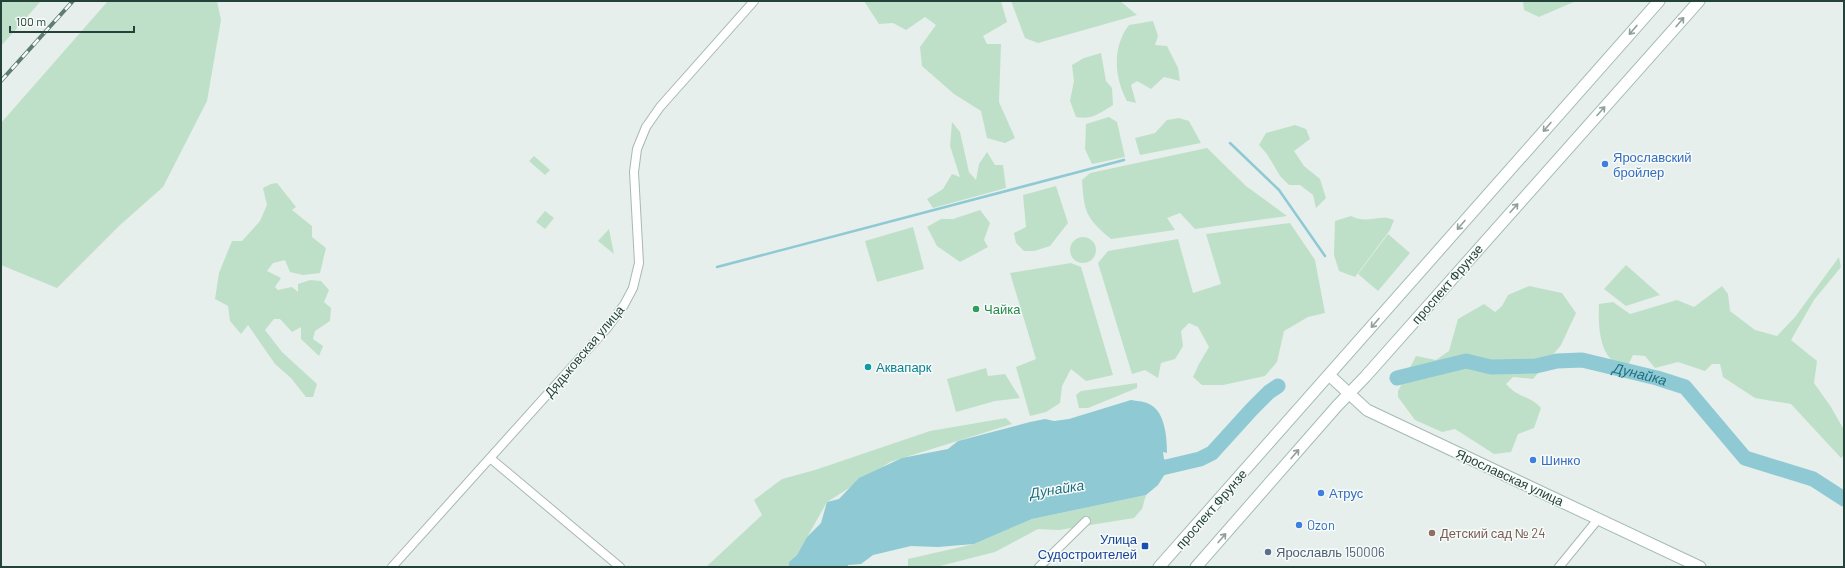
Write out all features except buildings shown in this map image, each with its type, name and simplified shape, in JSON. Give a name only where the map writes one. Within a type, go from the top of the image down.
[{"type":"main road","name":"проспект Фрунзе","points":[[1159,567],[1659,1]]},
{"type":"main road","name":"проспект Фрунзе","points":[[1196,567],[1698,1]]},
{"type":"main road","name":"Ярославская улица","points":[[1329,375],[1367,410],[1599,518],[1700,567]]},
{"type":"street","name":"Дядьковская улица","points":[[392,567],[607,328],[624,306],[633,288],[639,263],[634,172],[637,149],[646,127],[660,108],[754,1]]},
{"type":"street","points":[[490,458],[620,567]]},
{"type":"street","points":[[1559,567],[1599,518]]},
{"type":"street","points":[[1039,567],[1086,521]]},
{"type":"green space","points":[[1,1],[41,1],[1,46]]},
{"type":"green space","points":[[108,1],[217,1],[221,20],[207,101],[163,187],[119,226],[57,288],[1,265],[1,123]]},
{"type":"green space","points":[[864,1],[1001,1],[1007,22],[983,36],[987,44],[1001,44],[999,102],[1015,138],[1005,143],[987,138],[981,111],[954,94],[922,66],[920,47],[936,25],[925,17],[906,30],[893,23],[879,24]]},
{"type":"green space","points":[[1011,1],[1120,1],[1137,15],[1038,43],[1025,38]]},
{"type":"green space","points":[[1523,1],[1576,1],[1539,17],[1524,10]]},
{"type":"green space","points":[[1153,21],[1158,36],[1155,45],[1167,46],[1178,68],[1180,81],[1164,77],[1151,89],[1137,81],[1131,85],[1136,103],[1127,101],[1119,82],[1117,72],[1117,52],[1129,25]]},
{"type":"green space","points":[[1101,53],[1106,81],[1112,88],[1113,105],[1091,117],[1076,117],[1070,101],[1074,81],[1072,65],[1084,58]]},
{"type":"green space","points":[[1109,117],[1117,122],[1125,157],[1092,164],[1085,149],[1086,124]]},
{"type":"green space","points":[[1179,118],[1189,121],[1201,143],[1140,155],[1135,138],[1155,133],[1167,120]]},
{"type":"green space","points":[[952,122],[960,132],[969,172],[976,180],[979,164],[987,152],[995,165],[1003,165],[1006,188],[933,208],[927,199],[943,189],[952,174],[960,177],[950,146]]},
{"type":"green space","points":[[1295,125],[1306,129],[1310,139],[1294,151],[1304,166],[1320,179],[1326,198],[1316,208],[1313,195],[1300,185],[1289,185],[1280,176],[1267,154],[1259,145],[1266,133]]},
{"type":"green space","points":[[1207,148],[1246,186],[1287,216],[1195,229],[1180,213],[1167,218],[1175,230],[1111,239],[1091,220],[1085,207],[1082,180],[1090,173]]},
{"type":"green space","points":[[534,156],[550,170],[545,175],[529,161]]},
{"type":"green space","points":[[277,183],[296,207],[292,210],[312,226],[312,237],[326,248],[320,273],[303,275],[290,272],[285,260],[273,263],[267,271],[281,278],[275,287],[278,290],[292,287],[298,292],[298,284],[310,280],[321,281],[329,290],[324,302],[331,308],[330,321],[315,331],[313,339],[323,346],[319,356],[301,339],[301,327],[292,332],[280,319],[274,319],[265,330],[282,352],[317,384],[313,397],[306,397],[291,378],[275,364],[248,325],[241,334],[230,321],[228,306],[215,299],[219,273],[232,241],[242,241],[260,221],[267,205],[263,188]]},
{"type":"green space","points":[[1056,186],[1068,223],[1050,246],[1034,251],[1024,251],[1016,243],[1014,233],[1026,227],[1023,195]]},
{"type":"green space","points":[[980,210],[990,223],[984,240],[988,247],[960,262],[937,246],[927,227],[941,219],[953,219]]},
{"type":"green space","points":[[545,211],[554,218],[545,229],[536,222]]},
{"type":"green space","points":[[1351,216],[1363,219],[1388,218],[1394,220],[1390,230],[1355,277],[1339,271],[1334,255],[1335,221]]},
{"type":"green space","points":[[1290,223],[1315,260],[1325,313],[1308,317],[1284,331],[1277,362],[1265,376],[1223,385],[1202,385],[1193,377],[1209,347],[1198,327],[1189,323],[1181,331],[1183,346],[1175,359],[1161,363],[1158,378],[1145,370],[1132,374],[1098,263],[1108,251],[1178,239],[1193,293],[1221,284],[1206,234]]},
{"type":"green space","points":[[913,227],[924,269],[877,282],[865,241]]},
{"type":"green space","points":[[609,229],[614,254],[598,241]]},
{"type":"green space","points":[[1388,234],[1410,253],[1378,291],[1358,274]]},
{"type":"green space","points":[[1083,237],[1092,241],[1096,250],[1092,259],[1083,263],[1074,259],[1070,250],[1074,241]]},
{"type":"green space","points":[[1839,257],[1841,267],[1814,300],[1791,340],[1817,361],[1814,383],[1831,407],[1844,430],[1844,455],[1841,458],[1791,404],[1755,398],[1723,377],[1720,364],[1712,364],[1705,371],[1678,362],[1655,368],[1645,356],[1633,355],[1628,365],[1618,364],[1611,359],[1602,343],[1599,323],[1599,304],[1613,302],[1630,314],[1677,300],[1694,307],[1722,286],[1728,294],[1730,311],[1755,330],[1777,336],[1795,317]]},
{"type":"green space","points":[[1071,263],[1081,267],[1113,375],[1086,381],[1071,369],[1062,386],[1060,403],[1046,412],[1030,416],[1016,367],[1036,359],[1010,273]]},
{"type":"green space","points":[[1626,265],[1660,295],[1626,306],[1604,289]]},
{"type":"green space","points":[[1529,286],[1562,293],[1576,313],[1561,345],[1533,379],[1513,377],[1506,384],[1510,389],[1537,404],[1541,408],[1534,428],[1518,434],[1511,452],[1494,454],[1455,429],[1442,432],[1415,420],[1398,397],[1398,391],[1416,356],[1436,360],[1449,351],[1458,319],[1484,304],[1495,312],[1502,306],[1508,295]]},
{"type":"green space","points":[[986,368],[988,376],[1005,374],[1020,398],[995,401],[956,412],[947,379]]},
{"type":"green space","points":[[1137,383],[1137,388],[1088,408],[1079,408],[1076,395],[1081,391]]},
{"type":"green space","points":[[1006,418],[1012,424],[890,462],[827,502],[797,555],[789,562],[789,567],[706,567],[762,515],[754,500],[782,479],[815,470],[930,431]]},
{"type":"green space","points":[[1146,495],[1142,509],[1134,518],[1059,530],[1038,529],[995,552],[936,567],[908,567],[908,559],[974,544],[1032,519]]},
{"type":"water","points":[[1131,400],[1145,402],[1154,407],[1162,418],[1166,432],[1167,453],[1163,452],[1164,459],[1170,466],[1158,485],[1146,495],[1032,519],[974,544],[938,547],[911,546],[873,555],[861,564],[848,565],[848,567],[789,567],[789,562],[797,555],[807,537],[821,523],[827,502],[839,499],[859,478],[902,458],[948,449],[958,441],[1045,419],[1054,421],[1069,419]]},
{"type":"waterway","points":[[1230,143],[1279,190],[1325,256]]},
{"type":"waterway","points":[[717,267],[1124,160]]},
{"type":"waterway","name":"Дунайка","points":[[1397,378],[1466,361],[1491,367],[1536,366],[1557,361],[1582,360],[1657,378],[1685,387],[1745,458],[1813,479],[1844,499]]},
{"type":"waterway","name":"Дунайка","points":[[1149,471],[1200,459],[1212,453],[1252,409],[1269,392],[1278,386]]},
{"type":"railway","points":[[1,81],[73,1]]},
{"type":"place","name":"Ярославский бройлер","points":[[1605,164]]},
{"type":"place","name":"Чайка","points":[[976,309]]},
{"type":"place","name":"Аквапарк","points":[[868,367]]},
{"type":"place","name":"Шинко","points":[[1533,460]]},
{"type":"place","name":"Атрус","points":[[1321,493]]},
{"type":"place","name":"Ozon","points":[[1299,525]]},
{"type":"place","name":"Детский сад № 24","points":[[1432,533]]},
{"type":"place","name":"Улица Судостроителей","points":[[1145,546]]},
{"type":"place","name":"Ярославль 150006","points":[[1268,552]]}]
